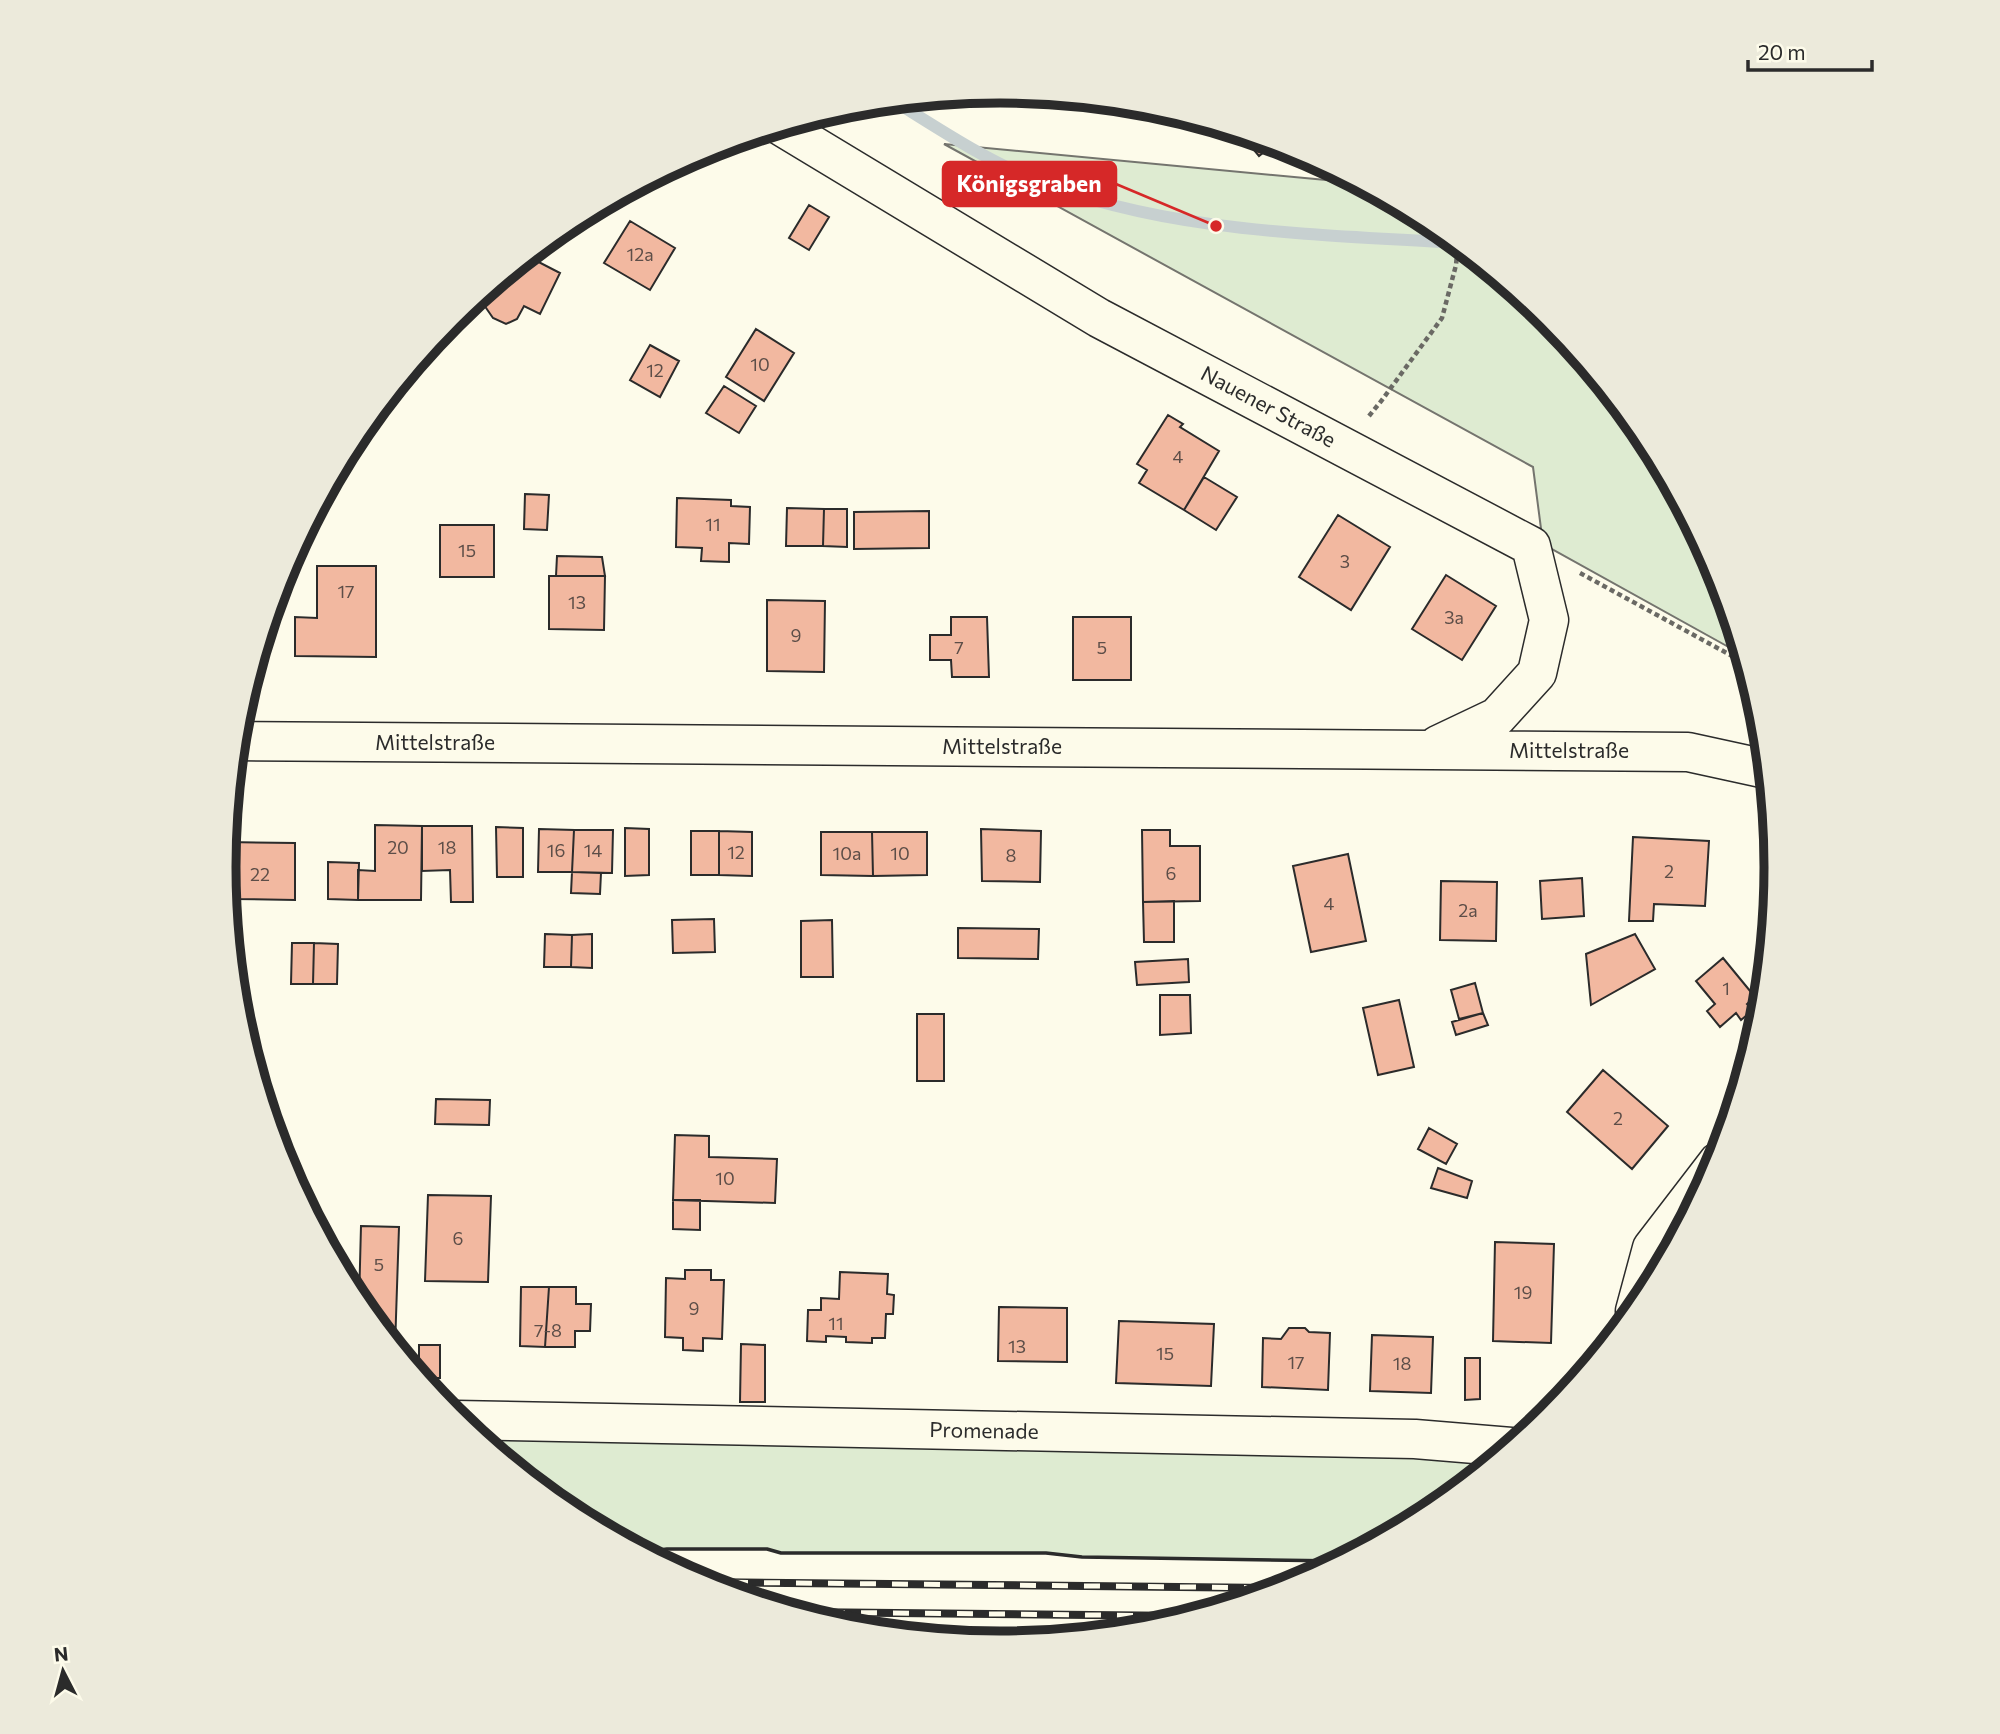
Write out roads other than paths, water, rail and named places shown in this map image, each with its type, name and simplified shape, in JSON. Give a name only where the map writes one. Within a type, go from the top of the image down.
[{"type":"street","name":"Nauener Straße","points":[[790,133],[1099,318],[1531,547],[1549,620],[1537,673],[1497,717],[1430,749]]},
{"type":"street","name":"Mittelstraße","points":[[247,741],[1688,752],[1757,767]]},
{"type":"street","points":[[1645,1276],[1652,1248],[1685,1205]]},
{"type":"street","name":"Promenade","points":[[474,1420],[1415,1440],[1498,1446]]},
{"type":"waterway","points":[[907,109],[1015,171],[1083,197],[1135,211],[1242,228],[1438,242]]},
{"type":"railway","points":[[734,1582],[1251,1588]]},
{"type":"railway","points":[[835,1612],[1151,1616]]},
{"type":"place","name":"Königsgraben","points":[[1216,226]]}]
